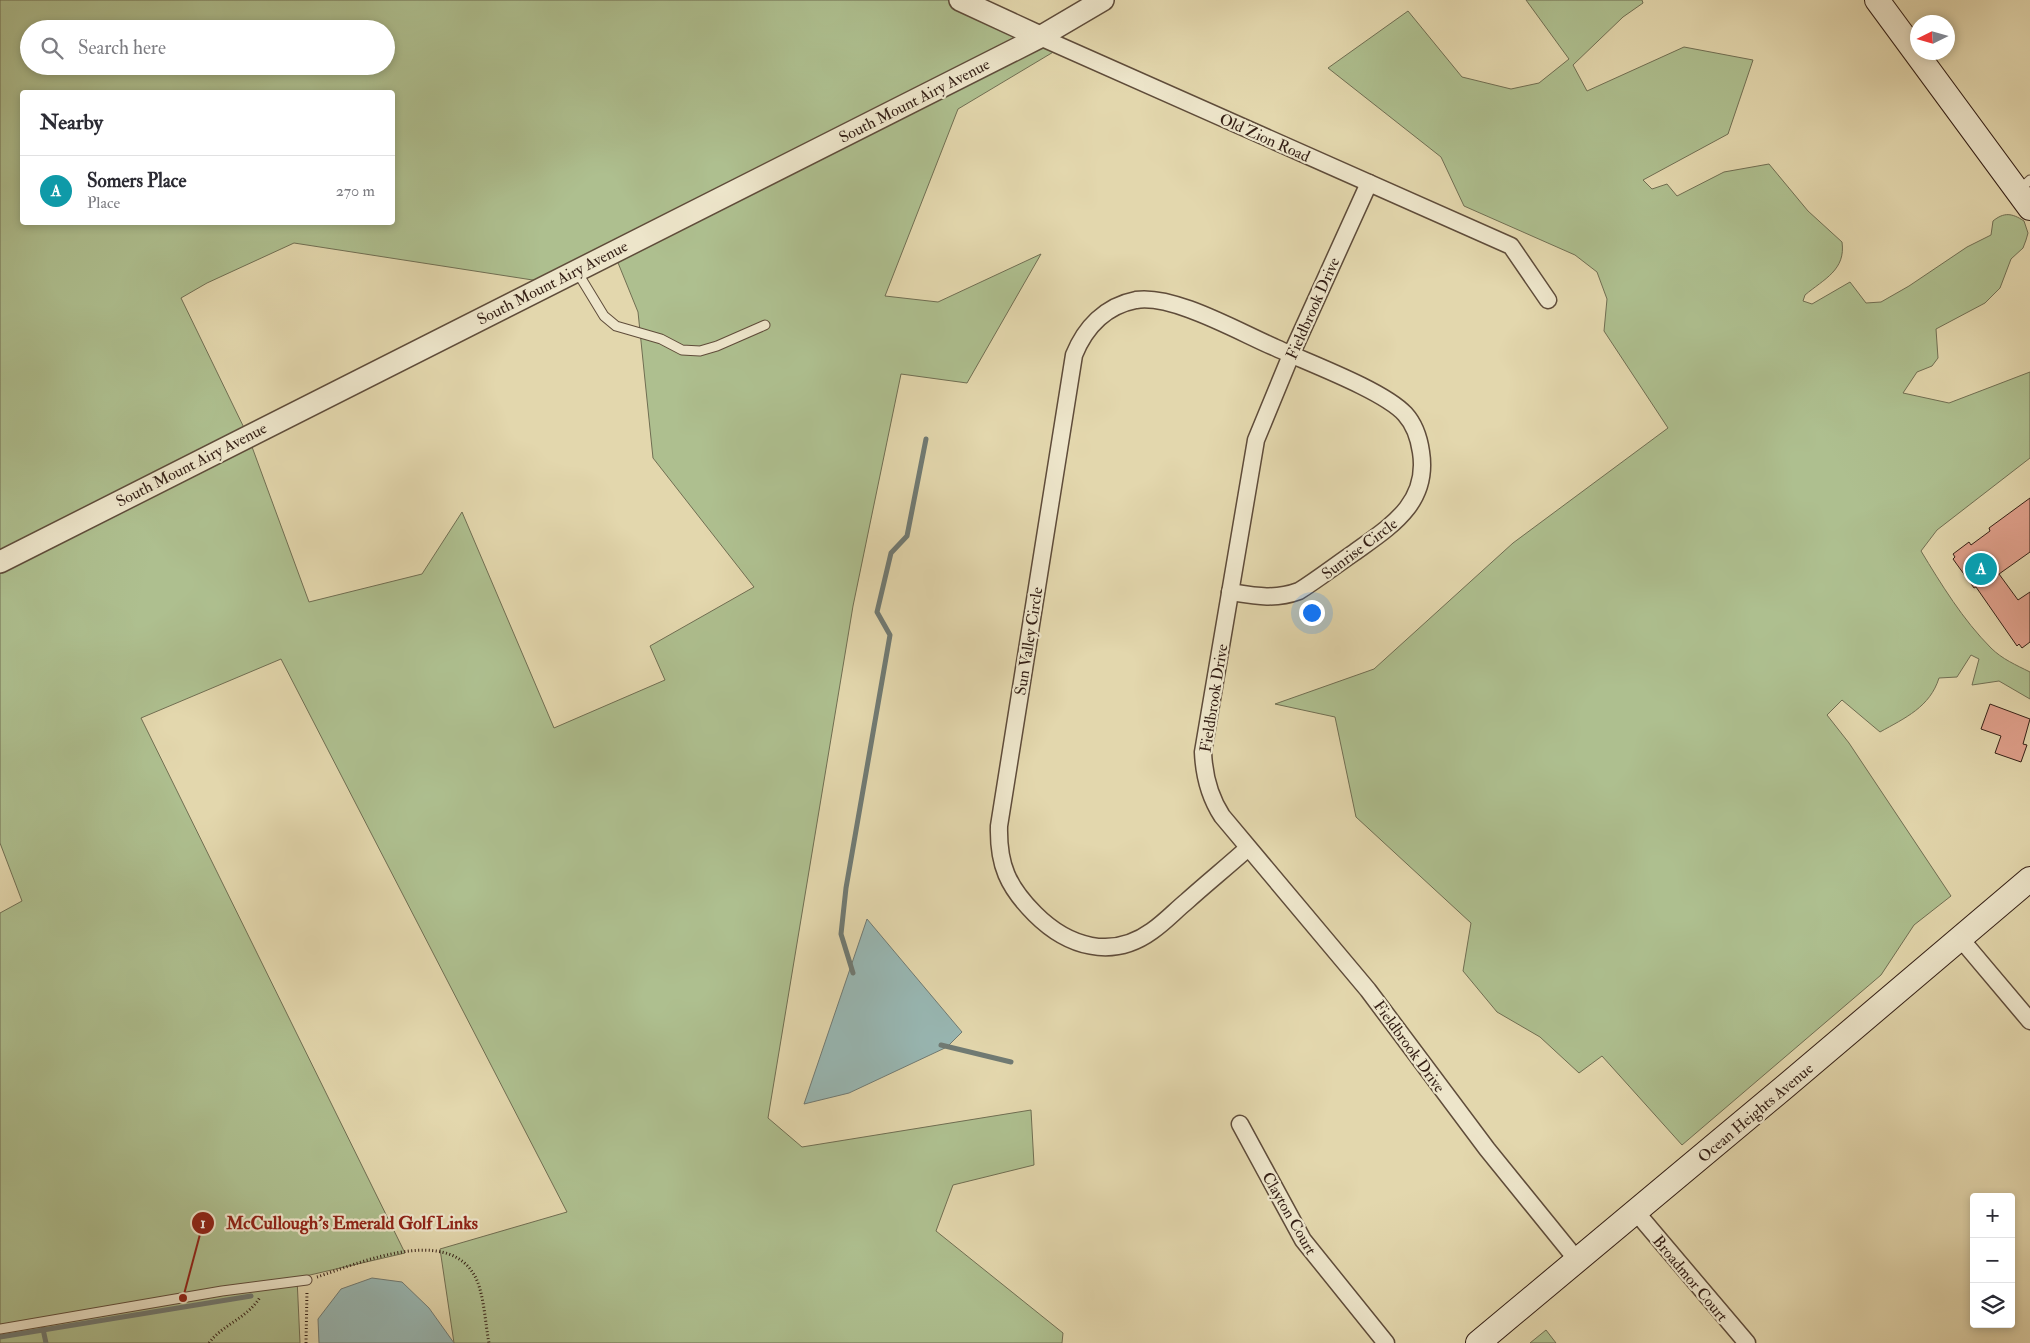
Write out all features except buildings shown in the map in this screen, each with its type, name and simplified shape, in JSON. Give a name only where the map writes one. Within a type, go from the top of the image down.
[{"type":"main road","points":[[1877,0],[2026,193]]},
{"type":"main road","name":"Ocean Heights Avenue","points":[[1478,1343],[2030,879]]},
{"type":"street","name":"Old Zion Road","points":[[960,0],[1511,246],[1548,300]]},
{"type":"street","name":"South Mount Airy Avenue","points":[[0,562],[1040,37],[1103,0]]},
{"type":"street","name":"Fieldbrook Drive","points":[[1369,183],[1291,355],[1256,440],[1203,761],[1209,790],[1216,808],[1368,990],[1481,1142],[1578,1260]]},
{"type":"street","name":"Sun Valley Circle","points":[[1248,848],[1152,931],[1129,943],[1103,947],[1083,945],[1064,938],[1044,924],[1020,900],[1002,866],[998,848],[999,826],[1069,378],[1074,355],[1081,336],[1095,322],[1114,308],[1136,300],[1154,299],[1190,310],[1291,355]]},
{"type":"street","name":"Sunrise Circle","points":[[1230,592],[1270,598],[1299,591],[1396,522],[1415,495],[1420,480],[1422,464],[1420,447],[1415,429],[1404,414],[1371,392],[1291,355]]},
{"type":"street","points":[[1960,938],[2030,1021]]},
{"type":"street","name":"Clayton Court","points":[[1240,1124],[1302,1240],[1386,1343]]},
{"type":"street","name":"Broadmor Court","points":[[1636,1212],[1746,1343]]},
{"type":"lane","points":[[576,270],[604,316],[616,326],[661,339],[682,350],[700,351],[717,346],[765,325]]},
{"type":"lane","points":[[0,1329],[270,1283],[307,1280]]},
{"type":"path","points":[[306,1343],[307,1280],[396,1253],[428,1250],[446,1252],[460,1258],[467,1264],[478,1282],[489,1343]]},
{"type":"path","points":[[209,1343],[220,1331],[253,1308],[270,1283]]},
{"type":"green space","points":[[0,0],[984,0],[1055,51],[958,109],[885,296],[938,302],[1041,254],[967,383],[901,374],[853,606],[768,1118],[802,1147],[1031,1110],[1034,1165],[953,1185],[936,1231],[1063,1333],[1062,1343],[454,1343],[440,1249],[567,1212],[281,659],[141,718],[405,1253],[297,1278],[300,1343],[0,1343],[0,913],[22,901],[0,843]],"holes":[[[294,243],[552,283],[612,248],[638,312],[653,458],[754,587],[650,646],[665,680],[554,728],[462,512],[422,574],[309,602],[248,436],[181,298],[207,283]]]},
{"type":"green space","points":[[1526,0],[1642,0],[1643,3],[1623,17],[1573,65],[1587,91],[1684,47],[1753,60],[1728,134],[1643,180],[1652,189],[1667,184],[1677,196],[1724,172],[1769,164],[1808,211],[1842,242],[1841,260],[1837,267],[1826,279],[1805,295],[1803,301],[1812,304],[1850,282],[1866,303],[1881,302],[1909,286],[1967,247],[1991,235],[1993,221],[2004,215],[2016,216],[2024,221],[2028,233],[2023,248],[2011,259],[2000,288],[1985,303],[1936,329],[1938,358],[1932,366],[1917,372],[1903,393],[1949,403],[2030,372],[2030,458],[1937,530],[1921,551],[1971,626],[1991,648],[2009,662],[2030,672],[2030,699],[1999,681],[1972,685],[1979,659],[1971,655],[1957,677],[1939,678],[1930,697],[1916,711],[1880,732],[1842,700],[1827,715],[1849,743],[1951,896],[1914,925],[1881,975],[1682,1145],[1602,1056],[1579,1073],[1540,1037],[1497,1012],[1463,971],[1471,923],[1356,817],[1335,717],[1275,704],[1374,669],[1513,543],[1668,428],[1604,331],[1607,299],[1597,272],[1575,255],[1464,206],[1441,157],[1328,68],[1408,11],[1462,77],[1511,89],[1539,83],[1569,59]]},
{"type":"green space","points":[[1546,1330],[1556,1343],[1530,1343]]},
{"type":"water","points":[[867,919],[962,1032],[947,1047],[849,1093],[804,1104]]},
{"type":"water","points":[[372,1278],[402,1282],[429,1308],[454,1343],[319,1343],[318,1319],[341,1289]]},
{"type":"waterway","points":[[853,973],[841,934],[846,888],[890,635],[877,612],[891,553],[907,536],[926,439]]},
{"type":"waterway","points":[[941,1045],[1011,1062]]},
{"type":"waterway","points":[[0,1337],[251,1296]]},
{"type":"waterway","points":[[43,1329],[46,1343]]},
{"type":"place","name":"Somers Place","points":[[1981,569]]},
{"type":"place","name":"McCullough's Emerald Golf Links","points":[[183,1298]]}]
